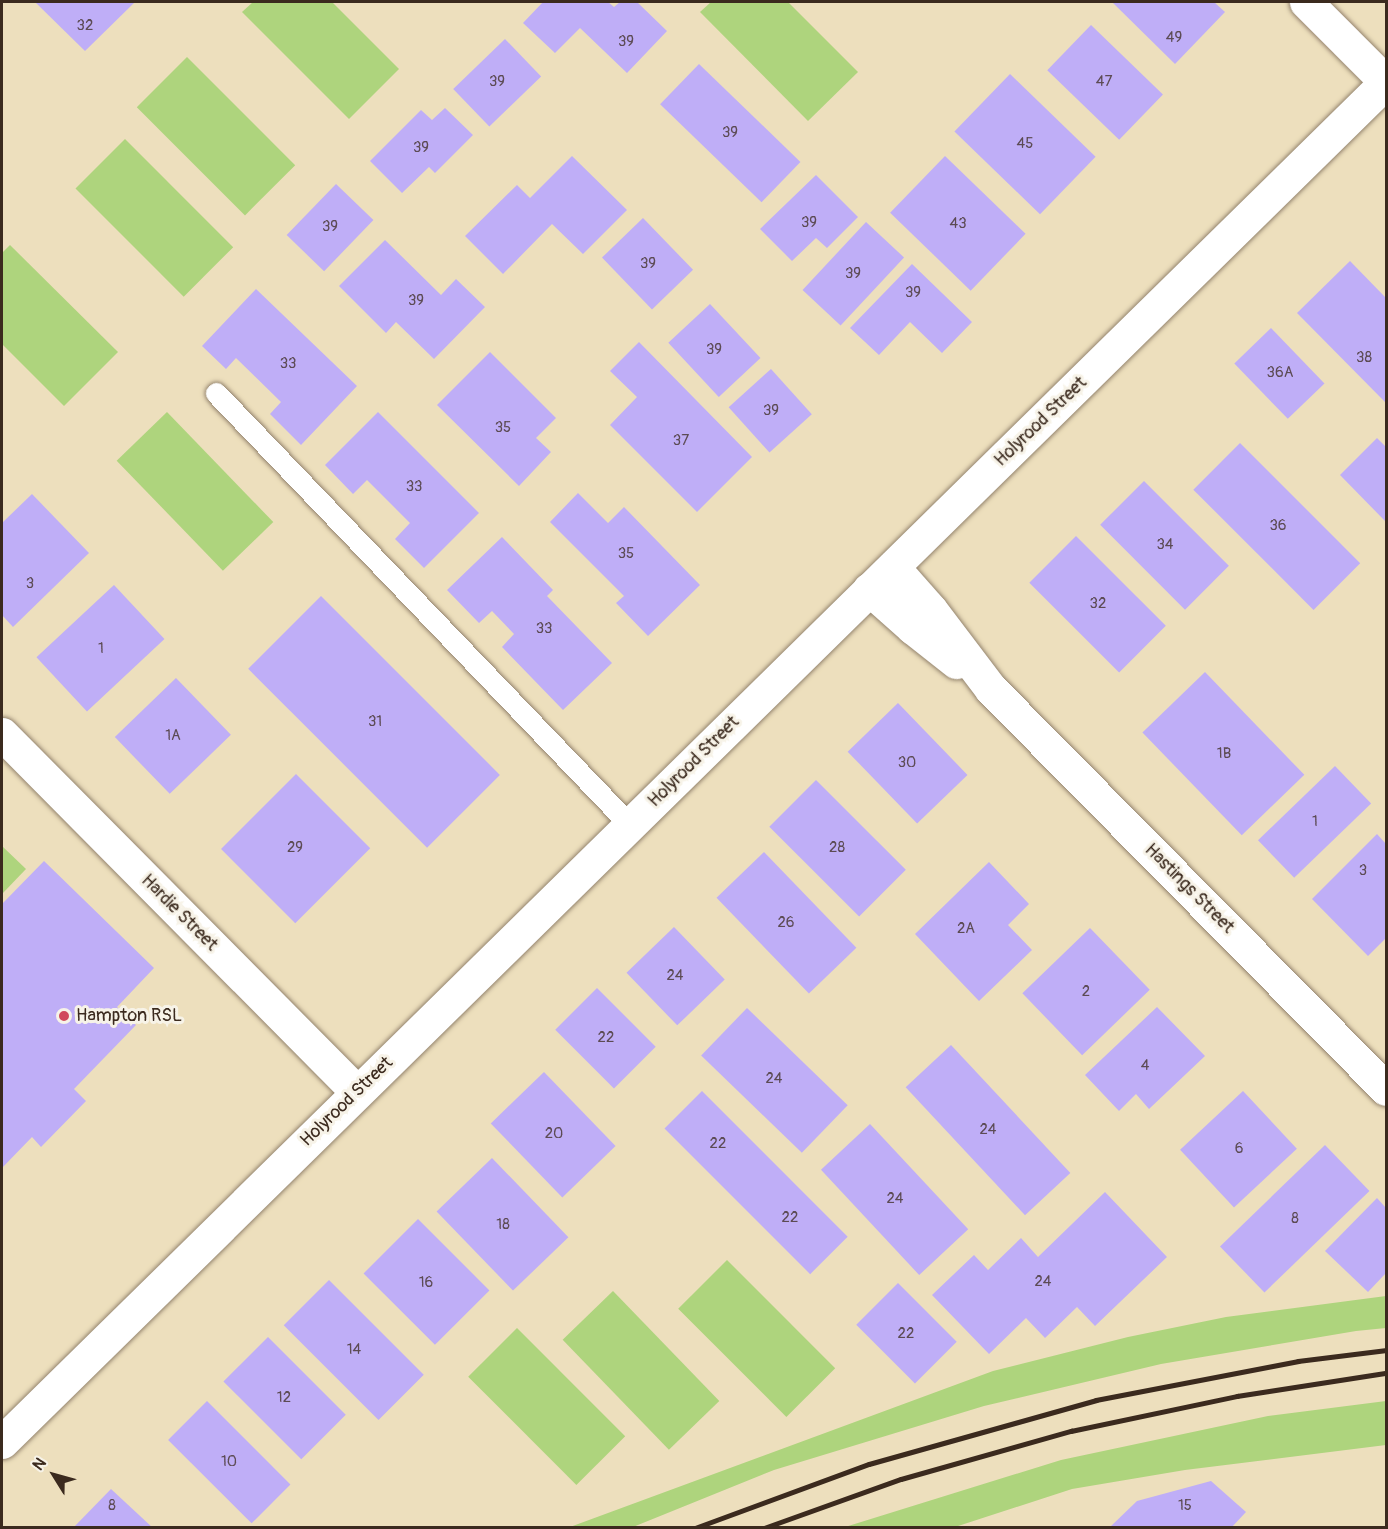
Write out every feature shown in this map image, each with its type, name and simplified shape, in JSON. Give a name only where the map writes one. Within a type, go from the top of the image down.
[{"type":"street","points":[[1306,2],[1386,82]]},
{"type":"street","name":"Holyrood Street","points":[[2,1442],[1386,82]]},
{"type":"street","name":"Hastings Street","points":[[881,578],[931,610],[991,689],[1386,1089]]},
{"type":"street","name":"Hardie Street","points":[[2,734],[357,1092]]},
{"type":"lane","points":[[216,393],[630,825]]},
{"type":"green space","points":[[253,2],[332,2],[399,69],[349,119],[242,12]]},
{"type":"green space","points":[[711,2],[788,2],[858,72],[808,121],[700,12]]},
{"type":"green space","points":[[187,57],[295,165],[245,215],[137,107]]},
{"type":"green space","points":[[125,139],[233,247],[184,297],[76,188]]},
{"type":"green space","points":[[10,245],[118,352],[64,406],[2,344],[2,253]]},
{"type":"green space","points":[[167,412],[273,522],[223,571],[117,461]]},
{"type":"green space","points":[[2,846],[26,869],[2,894]]},
{"type":"green space","points":[[727,1260],[835,1368],[786,1417],[678,1309]]},
{"type":"green space","points":[[613,1291],[719,1401],[669,1450],[563,1340]]},
{"type":"green space","points":[[1386,1296],[1386,1328],[1161,1364],[984,1406],[774,1470],[633,1527],[570,1527],[993,1371],[1128,1337],[1226,1317]]},
{"type":"green space","points":[[517,1328],[625,1436],[576,1485],[468,1377]]},
{"type":"green space","points":[[1386,1401],[1386,1445],[1185,1470],[1072,1489],[955,1527],[845,1527],[1061,1460],[1268,1416]]},
{"type":"building","points":[[35,2],[135,2],[85,51]]},
{"type":"building","points":[[543,2],[608,2],[614,7],[620,2],[637,2],[667,31],[627,73],[580,28],[555,53],[523,23]]},
{"type":"building","points":[[1112,2],[1214,2],[1225,12],[1175,64]]},
{"type":"building","points":[[1091,25],[1163,94],[1119,140],[1047,70]]},
{"type":"building","points":[[505,39],[541,76],[489,126],[453,89]]},
{"type":"building","points":[[699,64],[800,162],[762,202],[660,104]]},
{"type":"building","points":[[1010,74],[1096,157],[1040,214],[954,132]]},
{"type":"building","points":[[445,108],[473,135],[435,173],[429,167],[402,193],[370,161],[421,110],[432,120]]},
{"type":"building","points":[[572,156],[627,210],[583,254],[552,224],[503,274],[465,236],[517,185],[530,198]]},
{"type":"building","points":[[945,156],[1026,234],[971,291],[890,213]]},
{"type":"building","points":[[816,175],[858,217],[827,248],[816,238],[792,261],[760,229]]},
{"type":"building","points":[[336,184],[373,220],[324,271],[287,235]]},
{"type":"building","points":[[643,218],[693,270],[652,309],[602,258]]},
{"type":"building","points":[[866,222],[904,257],[841,325],[803,290]]},
{"type":"building","points":[[385,240],[441,295],[456,279],[485,307],[434,359],[396,322],[386,333],[339,286]]},
{"type":"building","points":[[1350,261],[1386,298],[1386,403],[1297,313]]},
{"type":"building","points":[[912,264],[972,322],[942,353],[910,322],[879,355],[850,328]]},
{"type":"building","points":[[256,289],[357,386],[301,445],[270,414],[281,402],[236,358],[226,369],[202,346]]},
{"type":"building","points":[[710,304],[760,358],[719,397],[668,343]]},
{"type":"building","points":[[1271,328],[1324,383],[1288,419],[1234,363]]},
{"type":"building","points":[[639,342],[752,457],[697,512],[610,425],[637,397],[610,371]]},
{"type":"building","points":[[490,352],[556,418],[536,438],[551,452],[519,486],[437,405]]},
{"type":"building","points":[[771,369],[812,414],[769,452],[729,407]]},
{"type":"building","points":[[378,412],[479,513],[424,568],[395,539],[410,523],[367,480],[353,494],[325,465]]},
{"type":"building","points":[[1377,438],[1386,447],[1386,522],[1340,475]]},
{"type":"building","points":[[1240,443],[1360,563],[1314,610],[1193,490]]},
{"type":"building","points":[[1144,481],[1229,566],[1185,610],[1100,525]]},
{"type":"building","points":[[578,493],[608,523],[624,507],[700,585],[648,636],[616,603],[624,596],[550,522]]},
{"type":"building","points":[[32,494],[89,553],[13,627],[2,615],[2,523]]},
{"type":"building","points":[[1076,536],[1166,626],[1119,672],[1029,583]]},
{"type":"building","points":[[502,537],[553,590],[547,596],[612,663],[563,710],[502,647],[514,634],[492,611],[479,623],[447,590]]},
{"type":"building","points":[[114,585],[164,639],[87,711],[36,657]]},
{"type":"building","points":[[321,596],[500,775],[427,848],[248,669]]},
{"type":"building","points":[[1205,672],[1304,775],[1242,835],[1142,732]]},
{"type":"building","points":[[176,678],[231,735],[170,794],[115,737]]},
{"type":"building","points":[[898,703],[967,775],[917,824],[848,752]]},
{"type":"building","points":[[1335,766],[1371,803],[1294,878],[1258,840]]},
{"type":"building","points":[[296,774],[370,848],[295,923],[221,849]]},
{"type":"building","points":[[816,780],[906,870],[859,916],[769,827]]},
{"type":"building","points":[[1377,834],[1386,844],[1386,938],[1368,956],[1312,899]]},
{"type":"building","points":[[764,852],[856,948],[809,994],[717,898]]},
{"type":"building","name":"Hampton RSL","points":[[44,861],[154,968],[117,1007],[136,1025],[74,1089],[86,1101],[41,1147],[32,1137],[2,1168],[2,904]]},
{"type":"building","points":[[989,862],[1029,904],[1008,925],[1032,950],[979,1001],[915,934]]},
{"type":"building","points":[[674,927],[725,980],[677,1025],[627,973]]},
{"type":"building","points":[[1090,928],[1150,990],[1082,1055],[1022,993]]},
{"type":"building","points":[[597,988],[656,1047],[614,1088],[555,1030]]},
{"type":"building","points":[[1157,1007],[1205,1056],[1149,1109],[1136,1094],[1119,1111],[1085,1075]]},
{"type":"building","points":[[747,1008],[848,1105],[802,1153],[701,1055]]},
{"type":"building","points":[[951,1045],[1070,1173],[1025,1215],[906,1087]]},
{"type":"building","points":[[544,1072],[616,1146],[562,1197],[491,1123]]},
{"type":"building","points":[[702,1091],[848,1237],[810,1274],[665,1128]]},
{"type":"building","points":[[1243,1091],[1297,1149],[1234,1207],[1180,1150]]},
{"type":"building","points":[[870,1124],[968,1229],[919,1275],[821,1170]]},
{"type":"building","points":[[1325,1145],[1369,1191],[1264,1292],[1220,1246]]},
{"type":"building","points":[[492,1158],[568,1237],[513,1291],[437,1211]]},
{"type":"building","points":[[1105,1192],[1167,1257],[1095,1326],[1077,1307],[1045,1338],[1026,1318],[989,1354],[932,1295],[974,1255],[988,1270],[1021,1238],[1038,1257]]},
{"type":"building","points":[[1377,1198],[1386,1208],[1386,1273],[1368,1292],[1325,1251]]},
{"type":"building","points":[[418,1219],[489,1290],[435,1345],[364,1273]]},
{"type":"building","points":[[329,1280],[424,1375],[378,1420],[284,1325]]},
{"type":"building","points":[[898,1283],[957,1342],[915,1383],[856,1325]]},
{"type":"building","points":[[268,1337],[346,1415],[301,1459],[223,1382]]},
{"type":"building","points":[[207,1401],[290,1484],[252,1523],[168,1440]]},
{"type":"building","points":[[1211,1481],[1246,1512],[1231,1528],[1109,1528],[1137,1501]]},
{"type":"building","points":[[111,1489],[153,1528],[73,1528]]},
{"type":"railway","points":[[695,1528],[869,1464],[1096,1400],[1298,1361],[1386,1350]]},
{"type":"railway","points":[[764,1528],[901,1479],[1071,1431],[1237,1396],[1386,1373]]},
{"type":"place","name":"Hampton RSL","points":[[64,1016]]}]
